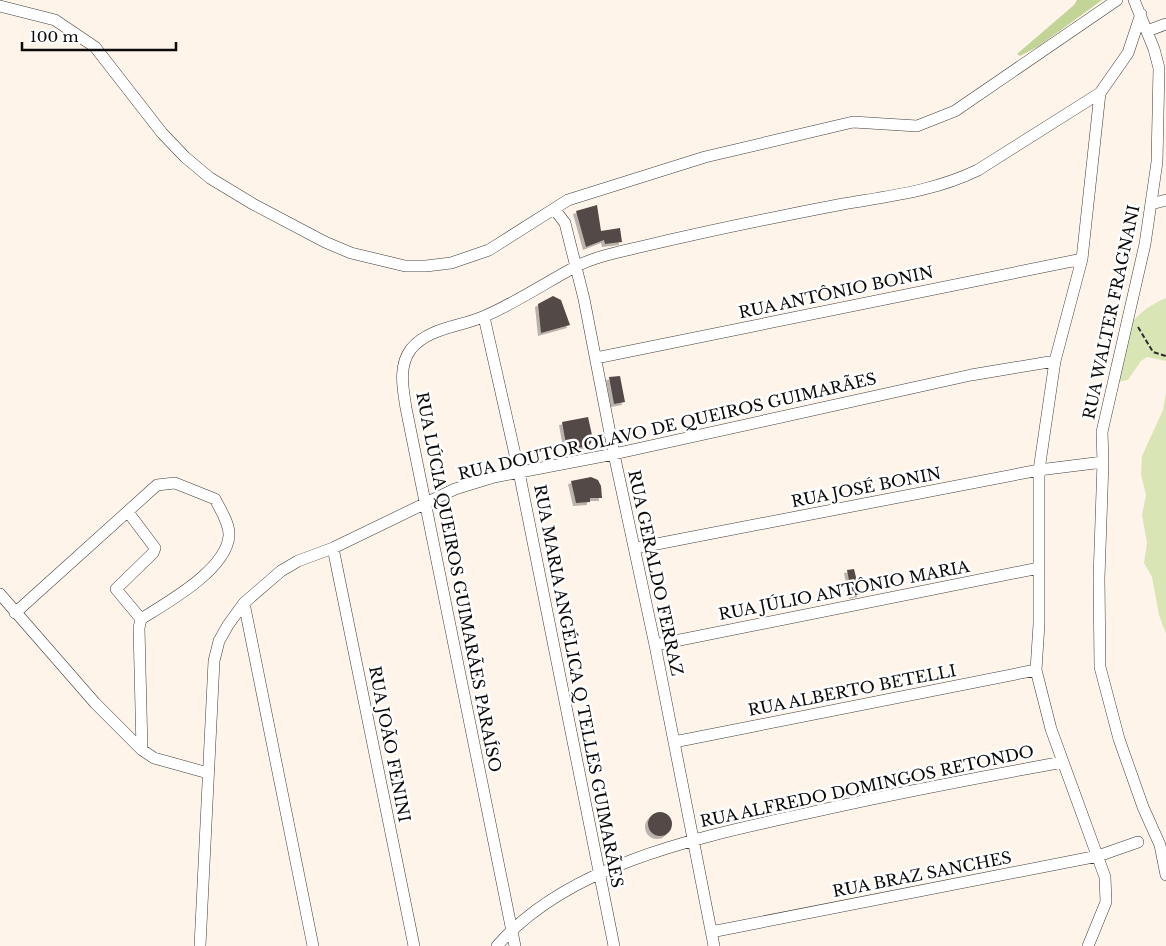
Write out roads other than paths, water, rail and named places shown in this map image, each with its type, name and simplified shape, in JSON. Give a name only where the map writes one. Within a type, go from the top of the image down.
[{"type":"street","points":[[0,6],[55,20],[95,47],[162,133],[210,178],[253,204],[325,242],[351,253],[405,266],[451,263],[489,250],[568,200],[705,157],[854,122],[916,126],[955,111],[1117,0]]},
{"type":"street","name":"RUA WALTER FRAGNANI","points":[[1134,0],[1154,49],[1159,68],[1157,162],[1145,244],[1102,432],[1103,462],[1098,578],[1100,667],[1119,739],[1143,806],[1160,845],[1166,875]]},
{"type":"street","points":[[1088,946],[1106,902],[1105,877],[1063,762],[1036,670],[1039,624],[1040,470],[1055,361],[1082,259],[1100,93],[1128,53],[1141,14]]},
{"type":"street","points":[[1147,32],[1166,24]]},
{"type":"street","name":"RUA LÚCIA QUEIROS GUIMARÃES PARAÍSO","points":[[515,946],[406,408],[402,380],[404,362],[410,350],[426,336],[484,317],[525,297],[577,266],[668,241],[944,185],[978,170],[1100,93]]},
{"type":"street","points":[[1151,204],[1166,200]]},
{"type":"street","name":"RUA GERALDO FERRAZ","points":[[555,210],[565,223],[577,266],[614,454],[636,548],[714,946]]},
{"type":"street","name":"RUA ANTÔNIO BONIN","points":[[596,358],[1082,259]]},
{"type":"street","name":"RUA MARIA ANGÉLICA Q TELLES GUIMARÃES","points":[[484,317],[519,472],[614,946]]},
{"type":"street","name":"RUA DOUTOR OLAVO DE QUEIROS GUIMARÃES","points":[[200,946],[214,661],[219,641],[244,603],[281,570],[298,561],[333,548],[455,489],[519,472],[614,454],[971,375],[1055,361]]},
{"type":"street","name":"RUA JOSÉ BONIN","points":[[636,548],[1040,470],[1103,462]]},
{"type":"street","points":[[15,613],[128,512],[143,495],[157,485],[175,483],[215,499],[230,534],[223,556],[196,582],[141,619],[139,628],[142,750]]},
{"type":"street","points":[[128,512],[155,548],[153,553],[116,589],[141,619]]},
{"type":"street","name":"RUA JOÃO FENINI","points":[[333,548],[414,946]]},
{"type":"street","name":"RUA JÚLIO ANTÔNIO MARIA","points":[[655,645],[1039,568]]},
{"type":"street","points":[[2,600],[95,703],[142,750],[161,760],[208,773]]},
{"type":"street","points":[[244,603],[314,946]]},
{"type":"street","name":"RUA ALBERTO BETELLI","points":[[674,742],[1036,670]]},
{"type":"street","name":"RUA ALFREDO DOMINGOS RETONDO","points":[[497,946],[512,929],[571,888],[600,873],[692,839],[881,796],[1063,762]]},
{"type":"street","name":"RUA BRAZ SANCHES","points":[[711,932],[1098,856],[1138,842]]}]
